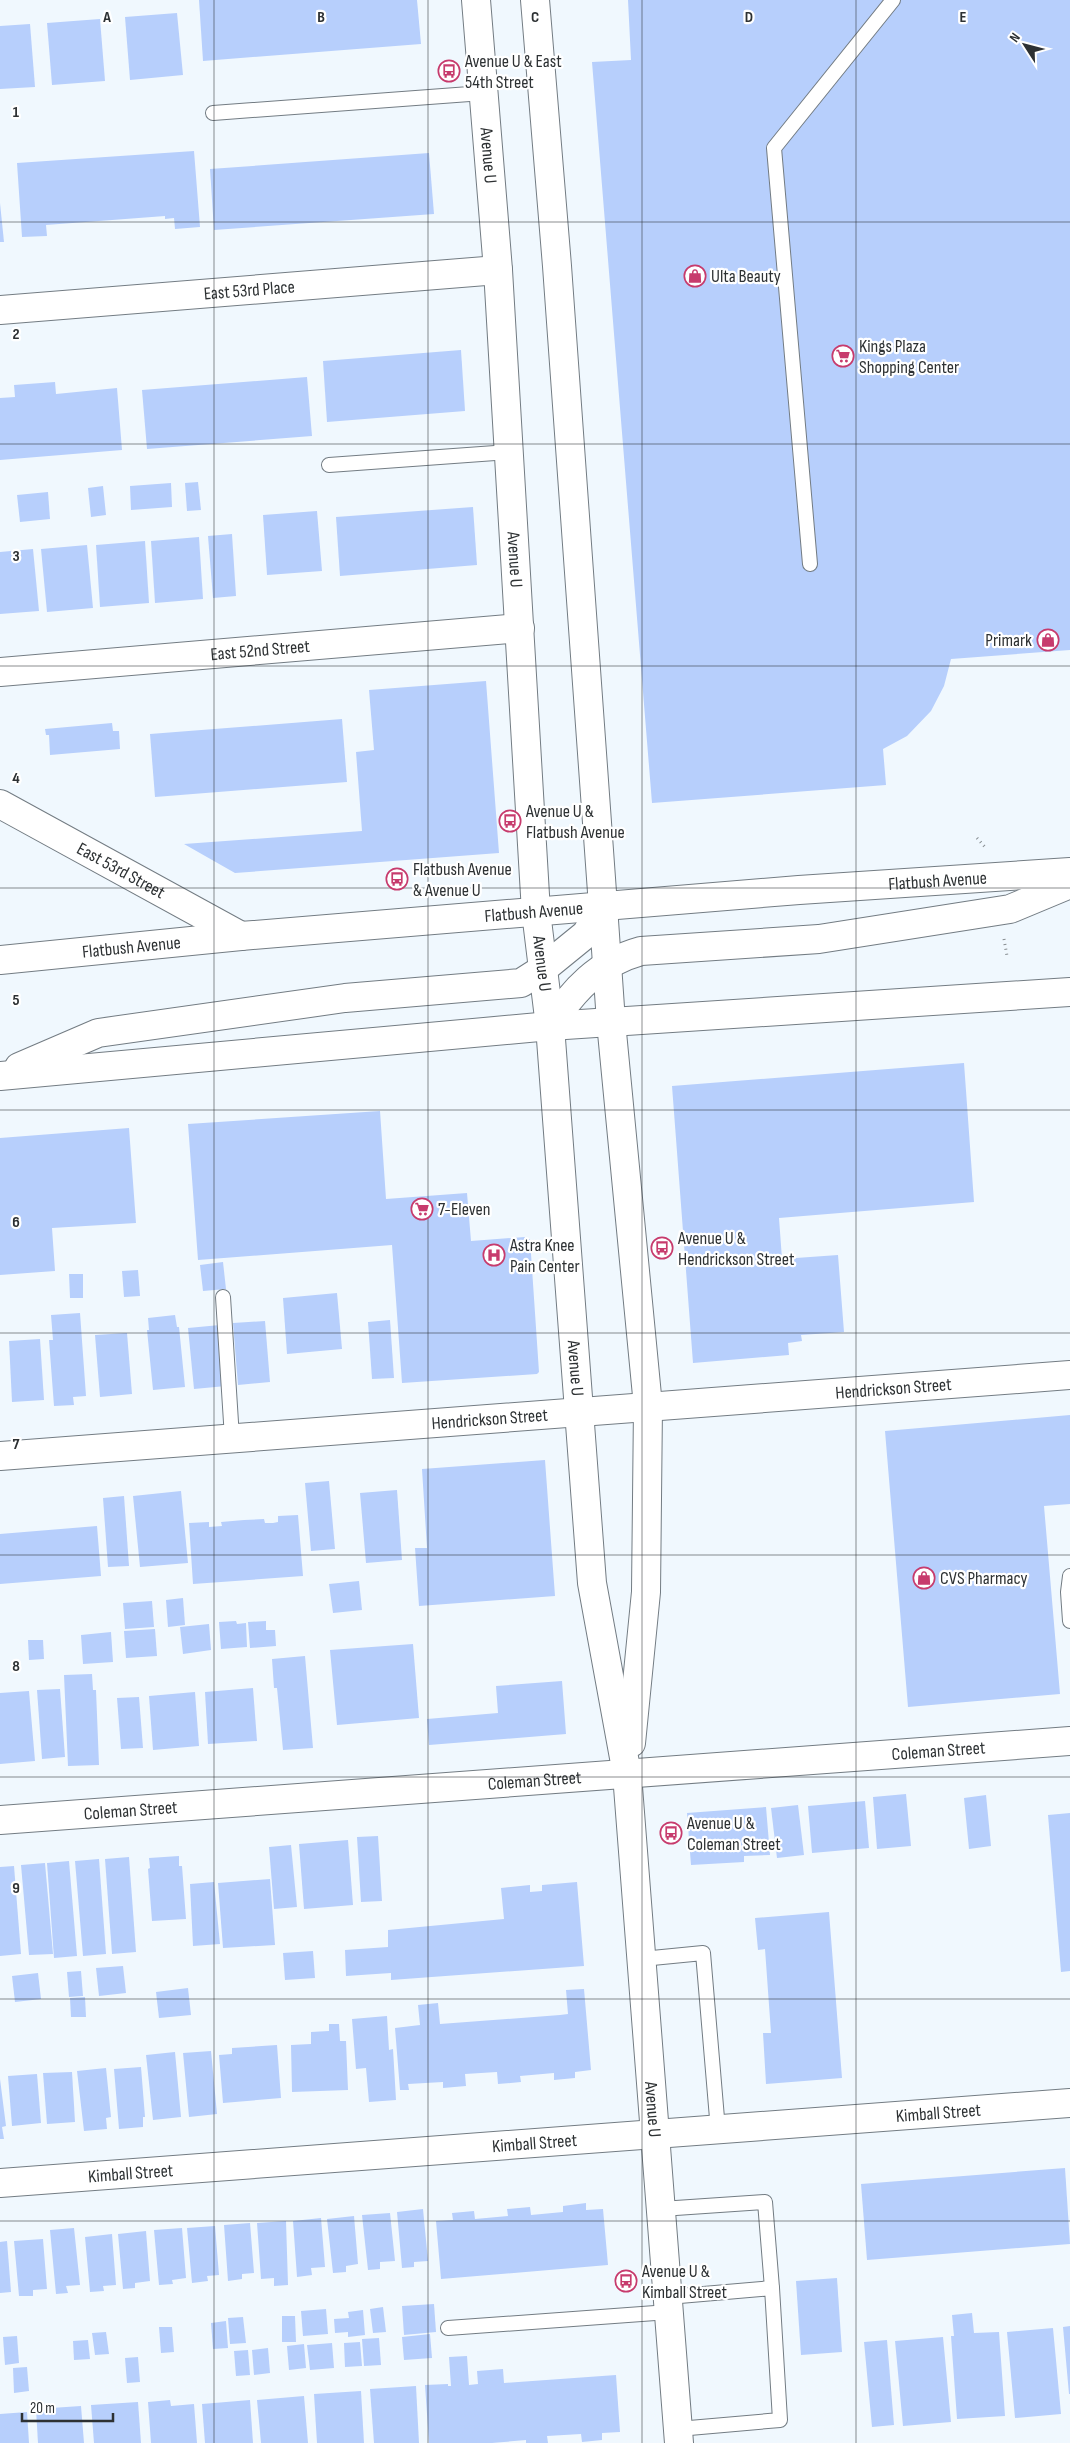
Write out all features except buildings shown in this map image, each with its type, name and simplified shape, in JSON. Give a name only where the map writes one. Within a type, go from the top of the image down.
[{"type":"street","name":"Avenue U","points":[[476,0],[498,270],[536,912],[550,1026],[577,1411],[592,1583],[627,1774],[678,2436]]},
{"type":"street","name":"Avenue U","points":[[535,0],[558,276],[611,1022],[648,1406],[646,1592],[627,1774]]},
{"type":"street","name":"East 53rd Place","points":[[0,310],[498,270]]},
{"type":"street","name":"East 52nd Street","points":[[0,672],[520,628]]},
{"type":"street","name":"East 53rd Street","points":[[0,804],[241,936]]},
{"type":"street","name":"Flatbush Avenue","points":[[0,960],[241,936],[603,906],[915,881],[1070,872]]},
{"type":"street","points":[[550,1026],[575,991],[607,964],[622,956],[641,951],[818,939],[1010,909],[1070,884]]},
{"type":"street","points":[[0,1076],[98,1033],[345,998],[521,983],[543,969],[586,934],[603,906]]},
{"type":"street","points":[[0,1076],[550,1026],[1070,992]]},
{"type":"street","name":"Hendrickson Street","points":[[0,1456],[1070,1375]]},
{"type":"street","name":"Coleman Street","points":[[0,1820],[1070,1741]]},
{"type":"street","name":"Kimball Street","points":[[0,2183],[1070,2103]]},
{"type":"lane","points":[[810,564],[774,148],[893,0]]},
{"type":"lane","points":[[213,113],[483,93]]},
{"type":"lane","points":[[329,465],[509,452]]},
{"type":"lane","points":[[223,1297],[232,1438]]},
{"type":"lane","points":[[1070,1576],[1068,1592],[1070,1621]]},
{"type":"lane","points":[[642,1959],[703,1953],[718,2130]]},
{"type":"lane","points":[[661,2209],[765,2202],[772,2288],[780,2420],[678,2436]]},
{"type":"lane","points":[[448,2328],[668,2304],[772,2288]]},
{"type":"path","points":[[1003,931],[1007,956]]},
{"type":"place","name":"Avenue U & East 54th Street","points":[[449,71]]},
{"type":"place","name":"Ulta Beauty","points":[[695,276]]},
{"type":"place","name":"Kings Plaza Shopping Center","points":[[843,356]]},
{"type":"place","name":"Primark","points":[[1048,640]]},
{"type":"place","name":"Avenue U & Flatbush Avenue","points":[[510,821]]},
{"type":"place","name":"Flatbush Avenue & Avenue U","points":[[397,879]]},
{"type":"place","name":"7-Eleven","points":[[422,1209]]},
{"type":"place","name":"Avenue U & Hendrickson Street","points":[[662,1248]]},
{"type":"place","name":"Astra Knee Pain Center","points":[[494,1255]]},
{"type":"place","name":"CVS Pharmacy","points":[[924,1578]]},
{"type":"place","name":"Avenue U & Coleman Street","points":[[671,1833]]},
{"type":"place","name":"Avenue U & Kimball Street","points":[[626,2281]]}]
